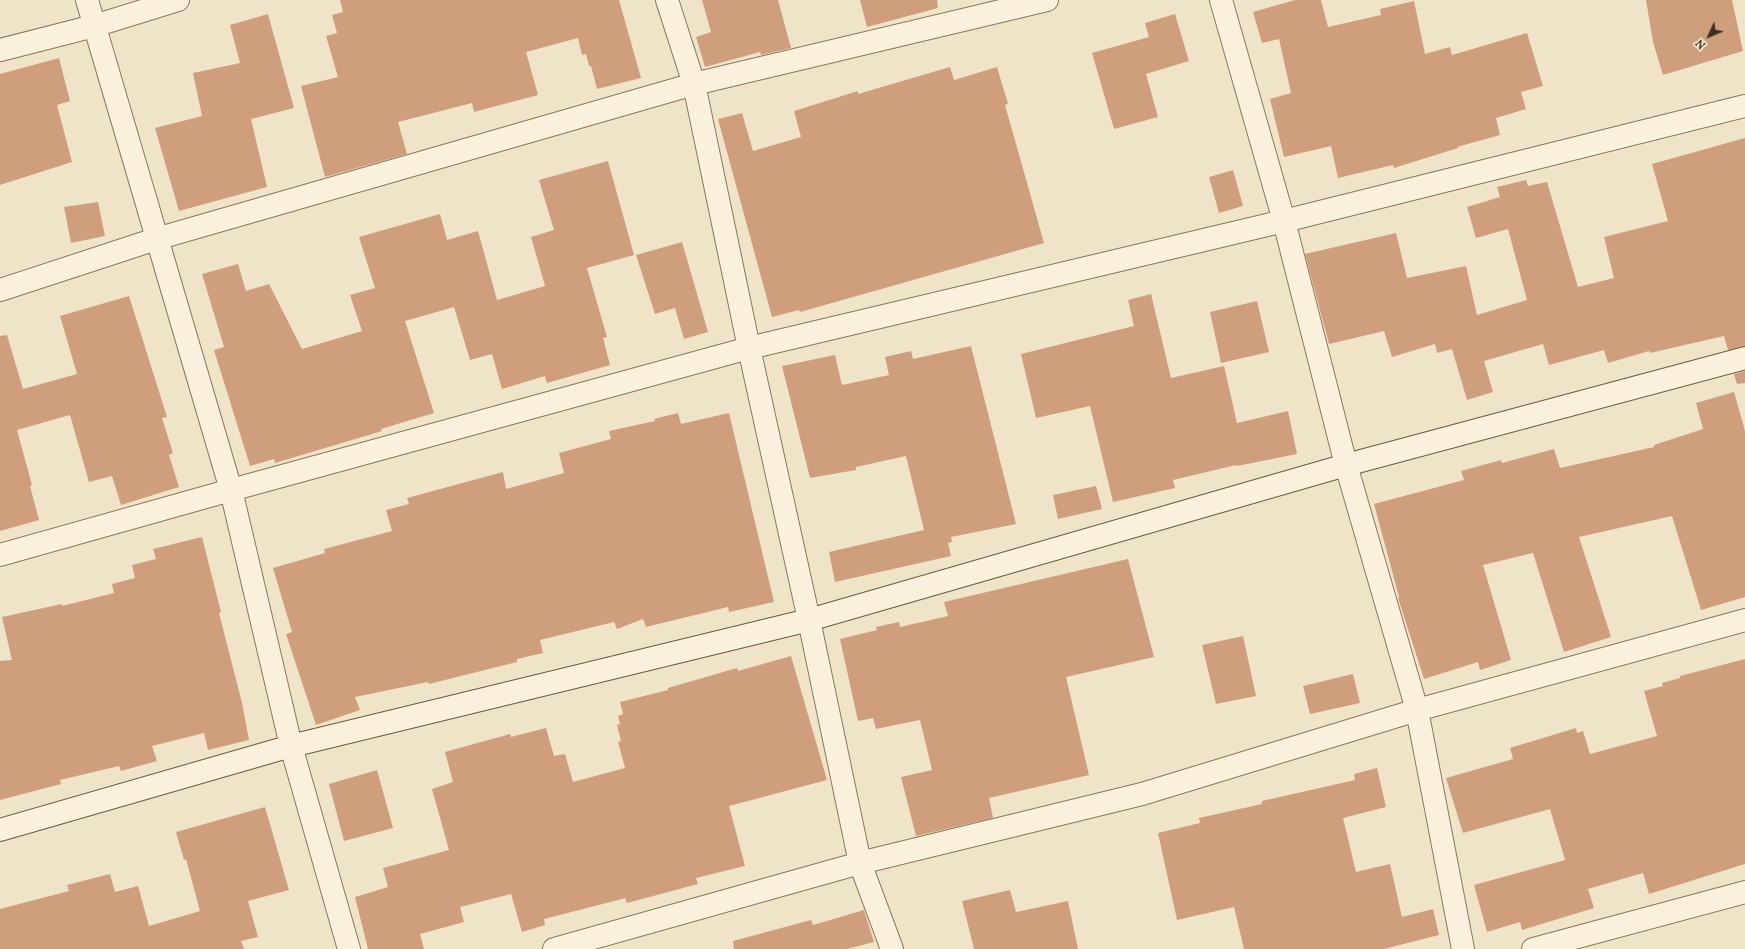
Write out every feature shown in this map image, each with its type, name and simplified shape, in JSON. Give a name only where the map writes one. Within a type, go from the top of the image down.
[{"type":"street","points":[[87,0],[231,490],[291,746],[349,949]]},
{"type":"street","points":[[0,50],[94,26],[178,0]]},
{"type":"street","points":[[667,0],[694,84],[749,348],[809,620],[860,863],[892,949]]},
{"type":"street","points":[[0,290],[156,239],[694,84],[1048,0]]},
{"type":"street","points":[[1221,0],[1284,221],[1346,465],[1417,710],[1463,949]]},
{"type":"street","points":[[0,555],[749,348],[1284,221],[1745,106]]},
{"type":"street","points":[[0,830],[291,746],[809,620],[1346,465],[1745,358]]},
{"type":"street","points":[[554,949],[860,863],[1142,794],[1417,710],[1745,620]]},
{"type":"street","points":[[1532,949],[1745,892]]},
{"type":"building","points":[[340,0],[619,0],[641,78],[597,89],[591,66],[589,66],[586,54],[582,55],[578,38],[526,52],[538,95],[474,112],[472,103],[398,122],[407,154],[325,177],[301,86],[338,77],[326,36],[337,33],[332,15],[343,12]]},
{"type":"building","points":[[702,0],[778,0],[791,48],[761,55],[760,52],[705,67],[696,37],[711,32]]},
{"type":"building","points":[[860,0],[937,0],[938,8],[867,27]]},
{"type":"building","points":[[1295,0],[1321,0],[1328,27],[1381,15],[1380,9],[1414,1],[1425,54],[1450,47],[1452,55],[1527,33],[1543,86],[1521,92],[1526,109],[1496,118],[1500,135],[1457,147],[1458,148],[1394,168],[1393,165],[1338,178],[1331,146],[1284,157],[1270,99],[1291,93],[1279,39],[1262,43],[1253,12]]},
{"type":"building","points":[[1646,0],[1732,0],[1743,51],[1663,75],[1653,42]]},
{"type":"building","points":[[268,14],[294,108],[251,119],[267,187],[179,211],[155,128],[202,116],[193,73],[240,63],[230,25]]},
{"type":"building","points":[[1175,14],[1189,61],[1146,74],[1158,117],[1114,129],[1092,53],[1149,37],[1145,23]]},
{"type":"building","points":[[59,58],[70,101],[57,105],[72,162],[0,185],[0,74]]},
{"type":"building","points":[[950,67],[954,80],[997,67],[1008,104],[1005,105],[1044,243],[800,312],[799,310],[772,317],[718,119],[742,113],[753,151],[801,137],[794,111],[858,91],[858,94]]},
{"type":"building","points":[[1745,138],[1745,346],[1728,350],[1724,336],[1650,353],[1649,351],[1608,363],[1604,350],[1549,365],[1543,344],[1484,361],[1493,392],[1467,400],[1452,349],[1437,353],[1435,344],[1392,357],[1384,331],[1329,344],[1305,254],[1396,233],[1407,278],[1466,266],[1477,315],[1527,300],[1508,229],[1476,238],[1467,207],[1500,197],[1497,187],[1526,180],[1528,186],[1547,182],[1578,287],[1614,278],[1604,237],[1668,221],[1652,164]]},
{"type":"building","points":[[608,161],[634,255],[587,268],[607,337],[603,338],[610,365],[547,383],[545,376],[502,389],[492,354],[470,360],[454,307],[405,321],[434,413],[381,429],[382,431],[275,463],[274,459],[250,466],[214,350],[224,347],[202,274],[238,264],[246,291],[269,284],[302,349],[362,331],[350,295],[375,288],[359,237],[440,214],[447,240],[478,231],[497,300],[545,286],[531,237],[554,230],[539,180]]},
{"type":"building","points":[[1233,170],[1243,206],[1219,213],[1209,177]]},
{"type":"building","points":[[98,202],[105,236],[71,243],[64,207]]},
{"type":"building","points":[[682,242],[708,332],[684,339],[675,308],[655,314],[636,255]]},
{"type":"building","points":[[1151,294],[1171,378],[1224,366],[1237,423],[1288,411],[1297,454],[1236,465],[1173,480],[1175,488],[1113,502],[1090,406],[1036,418],[1021,354],[1134,326],[1128,300]]},
{"type":"building","points":[[129,296],[167,417],[162,418],[173,453],[169,455],[179,487],[121,505],[112,476],[89,482],[70,415],[17,430],[32,485],[30,486],[39,520],[0,531],[0,336],[7,335],[23,389],[77,374],[60,316]]},
{"type":"building","points":[[1257,301],[1269,352],[1221,363],[1210,312]]},
{"type":"building","points":[[971,346],[1016,524],[951,537],[952,542],[948,543],[951,556],[835,582],[829,552],[924,530],[906,456],[856,467],[856,470],[810,478],[782,366],[835,355],[842,385],[889,375],[885,357],[911,351],[913,359]]},
{"type":"building","points":[[1745,371],[1745,383],[1737,384],[1734,374]]},
{"type":"building","points":[[1734,392],[1745,431],[1745,597],[1701,610],[1672,516],[1579,537],[1611,637],[1564,652],[1533,553],[1483,565],[1511,660],[1480,670],[1478,662],[1424,679],[1398,598],[1399,597],[1374,504],[1464,480],[1461,471],[1501,460],[1502,463],[1554,449],[1560,468],[1654,447],[1654,445],[1703,429],[1696,403]]},
{"type":"building","points":[[678,413],[681,424],[729,413],[774,602],[729,612],[728,607],[646,627],[643,619],[617,629],[614,622],[540,640],[543,653],[517,659],[517,662],[429,684],[428,682],[355,697],[360,710],[316,725],[286,634],[292,632],[273,568],[325,553],[324,549],[392,531],[386,510],[409,504],[407,498],[503,472],[506,489],[564,473],[559,453],[611,439],[609,431],[655,421],[654,419]]},
{"type":"building","points":[[1096,486],[1102,509],[1058,519],[1053,495]]},
{"type":"building","points":[[202,537],[221,612],[219,613],[242,703],[249,740],[208,750],[204,733],[152,746],[157,761],[121,771],[119,766],[60,780],[61,784],[0,800],[0,661],[12,660],[2,617],[62,604],[62,606],[114,593],[112,584],[135,578],[132,565],[156,559],[153,549]]},
{"type":"building","points":[[1128,559],[1154,657],[1066,677],[1089,775],[989,798],[993,818],[916,836],[901,777],[932,770],[920,720],[876,729],[873,718],[858,721],[840,639],[877,630],[876,627],[899,622],[900,627],[948,616],[944,602]]},
{"type":"building","points":[[1243,636],[1256,696],[1216,704],[1202,645]]},
{"type":"building","points":[[791,656],[827,780],[729,806],[745,866],[696,878],[698,884],[627,903],[625,898],[544,919],[545,925],[522,932],[511,894],[460,907],[464,922],[420,934],[424,949],[368,949],[355,897],[388,887],[383,868],[449,850],[432,789],[453,782],[445,752],[510,734],[511,737],[546,728],[554,756],[565,754],[573,782],[625,768],[618,742],[621,741],[617,725],[620,724],[618,716],[623,714],[620,702],[668,690],[668,688],[737,668],[738,671]]},
{"type":"building","points":[[1745,659],[1745,864],[1649,894],[1643,873],[1588,889],[1594,908],[1522,930],[1520,922],[1487,932],[1474,885],[1565,860],[1550,809],[1463,833],[1446,778],[1513,759],[1510,748],[1576,728],[1577,733],[1583,731],[1590,754],[1657,736],[1644,691],[1663,686],[1662,683],[1680,678],[1680,676]]},
{"type":"building","points":[[1353,674],[1360,703],[1310,714],[1303,686]]},
{"type":"building","points":[[1377,768],[1386,807],[1343,818],[1356,872],[1390,864],[1402,917],[1433,909],[1439,935],[1384,949],[1244,949],[1234,907],[1177,920],[1158,833],[1200,823],[1199,818],[1262,804],[1262,801],[1355,780],[1354,774]]},
{"type":"building","points":[[377,770],[393,828],[344,841],[329,784]]},
{"type":"building","points":[[265,807],[289,890],[248,901],[258,937],[241,941],[244,949],[0,949],[0,909],[69,891],[67,885],[110,874],[115,892],[138,886],[149,926],[200,911],[186,859],[184,860],[176,832]]},
{"type":"building","points":[[1010,890],[1016,912],[1068,901],[1078,949],[974,949],[962,901]]},
{"type":"building","points":[[864,910],[874,942],[847,949],[734,949],[733,941],[811,920],[813,925]]}]
